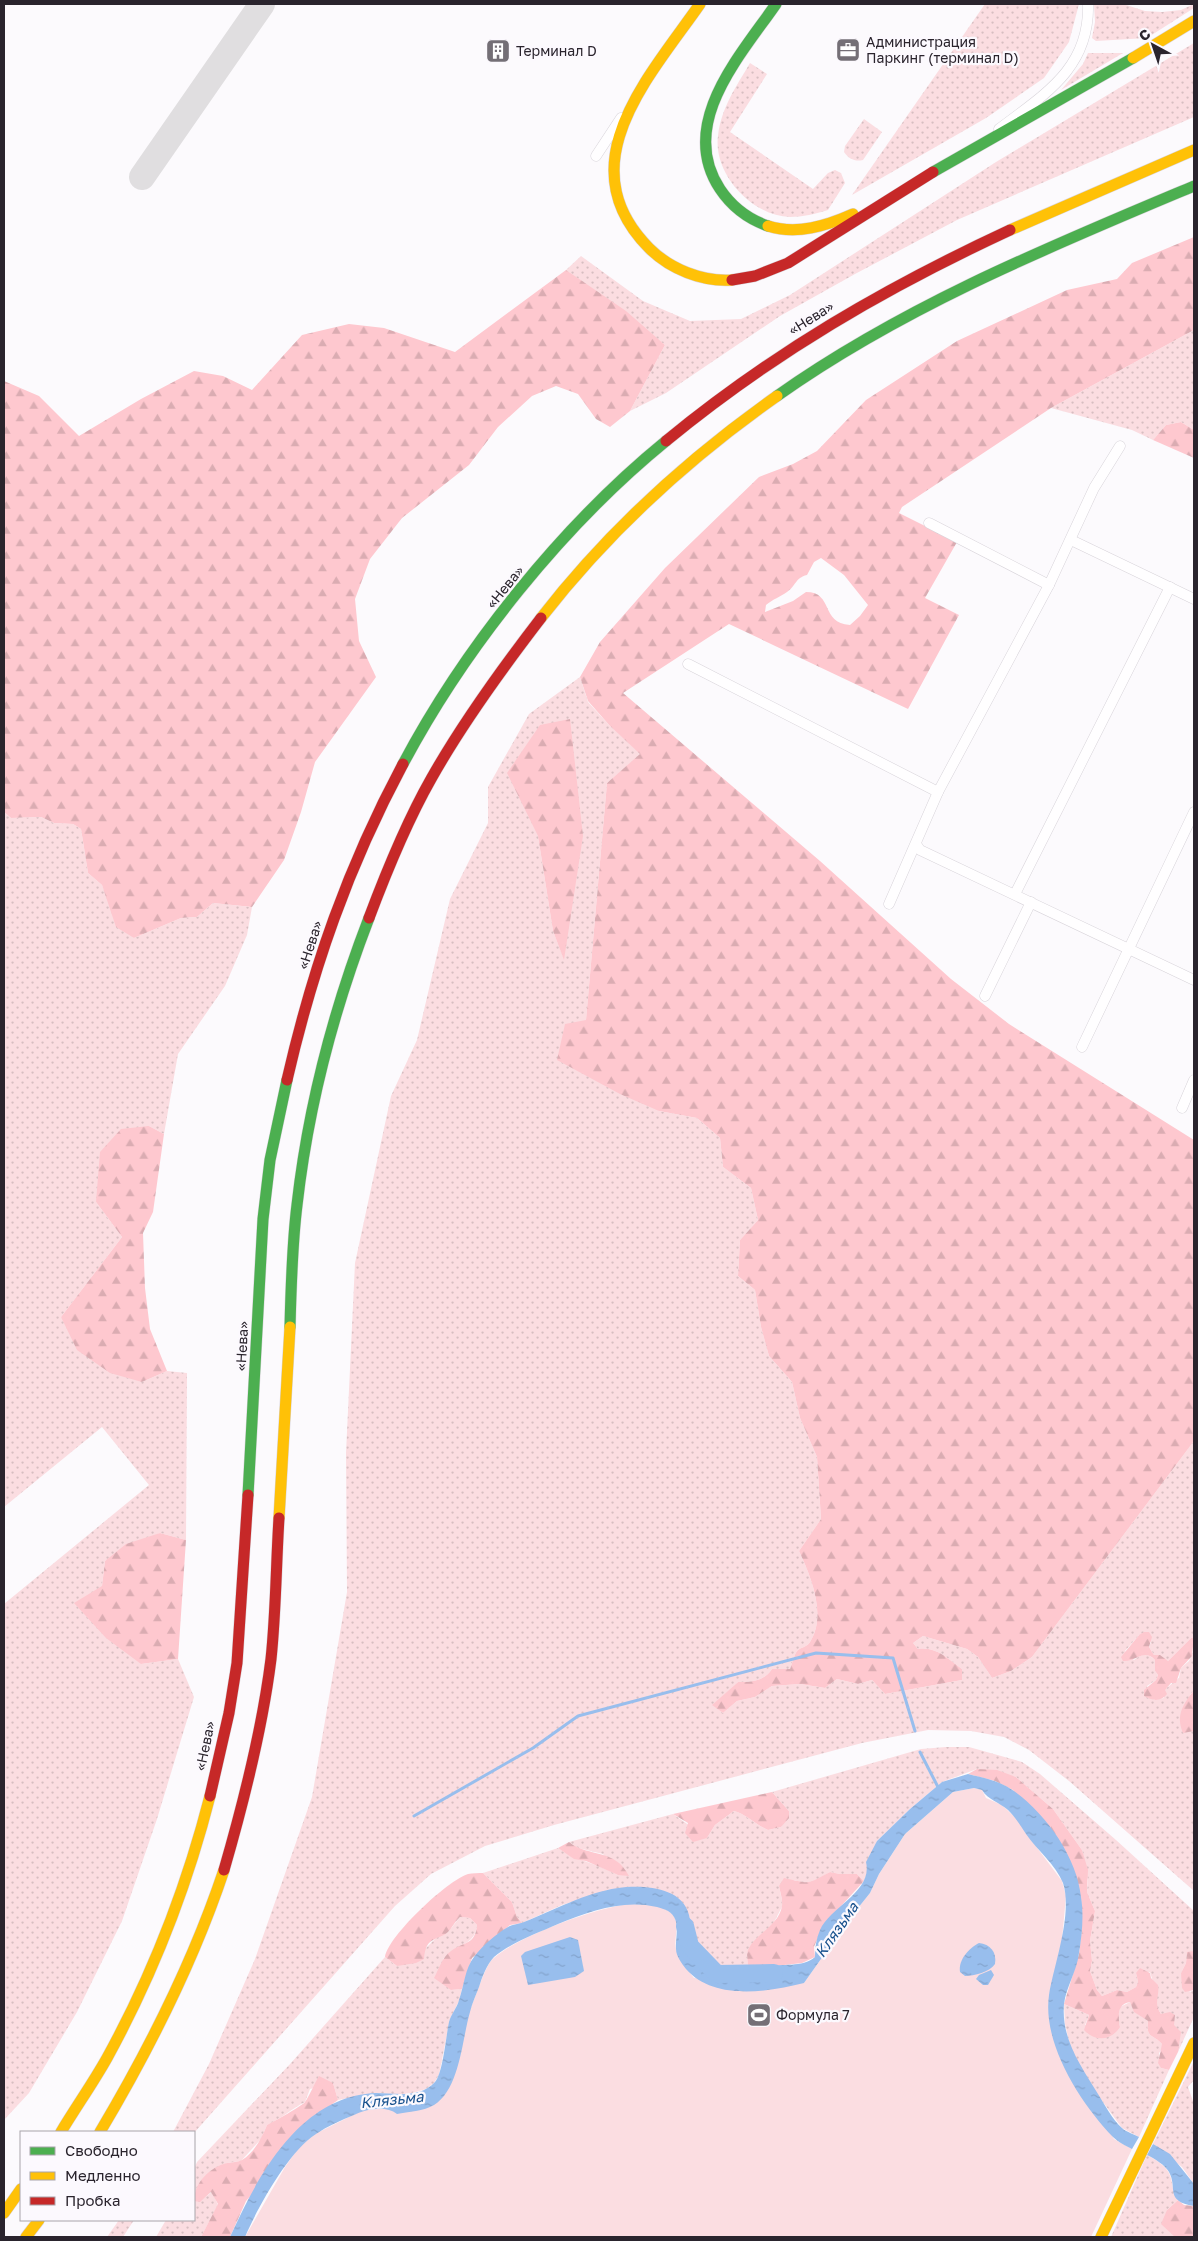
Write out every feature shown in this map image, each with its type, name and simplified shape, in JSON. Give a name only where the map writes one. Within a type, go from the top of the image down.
[{"type":"main road","points":[[700,4],[633,100],[625,115],[616,145],[614,176],[620,205],[626,218],[644,244],[665,262],[694,275],[728,280],[754,277],[796,258],[968,151],[1069,96],[1194,21]]},
{"type":"main road","points":[[776,4],[728,73],[711,108],[707,121],[706,159],[710,173],[725,197],[744,216],[758,223],[770,227],[797,230],[824,226],[840,220],[907,188]]},
{"type":"main road","name":"«Нева»","points":[[62,2131],[110,2052],[152,1965],[192,1858],[219,1760],[237,1661],[254,1416],[263,1214],[278,1114],[302,1016],[339,905],[372,823],[398,773],[454,682],[497,621],[556,549],[622,479],[689,421],[772,360],[875,296],[976,246],[1099,190],[1194,150]]},
{"type":"main road","points":[[101,2131],[140,2066],[183,1978],[222,1875],[251,1769],[270,1668],[286,1415],[295,1222],[310,1122],[332,1028],[368,922],[401,841],[430,781],[480,702],[579,573],[647,502],[709,447],[792,385],[891,325],[1000,272],[1194,186]]},
{"type":"main road","points":[[1101,2237],[1194,2043]]},
{"type":"main road","points":[[4,2213],[20,2190]]},
{"type":"main road","points":[[26,2237],[39,2221]]},
{"type":"street","points":[[968,151],[1046,93],[1070,70],[1085,37],[1088,4]]},
{"type":"street","points":[[596,156],[633,100]]},
{"type":"street","points":[[890,904],[938,792],[1049,585],[1094,488],[1120,446]]},
{"type":"street","points":[[929,523],[1049,585]]},
{"type":"street","points":[[1071,540],[1194,599]]},
{"type":"street","points":[[1015,894],[1170,587]]},
{"type":"street","points":[[688,664],[938,792]]},
{"type":"street","points":[[1082,1048],[1194,812]]},
{"type":"street","points":[[916,844],[920,850],[1194,980]]},
{"type":"street","points":[[984,996],[1031,902]]},
{"type":"street","points":[[1182,1108],[1194,1080]]},
{"type":"shaded area","points":[[985,4],[1079,4],[1069,42],[1044,78],[986,118],[852,195]]},
{"type":"shaded area","points":[[1094,4],[1123,4],[1145,11],[1162,12],[1181,10],[1194,4],[1194,8],[1147,38],[1096,41],[1092,38],[1095,22]]},
{"type":"shaded area","points":[[1194,43],[1194,117],[957,220],[780,316],[666,393],[630,411],[665,345],[566,270],[581,256],[643,301],[690,321],[741,319],[790,295],[996,162]]},
{"type":"shaded area","points":[[1088,53],[1123,53],[1061,90],[1083,64]]},
{"type":"shaded area","points":[[750,63],[767,74],[730,132],[813,189],[828,173],[835,170],[841,173],[845,183],[828,210],[790,217],[776,215],[749,201],[729,178],[722,165],[718,150],[718,136],[722,116]]},
{"type":"shaded area","points":[[864,119],[882,132],[863,160],[860,161],[850,158],[844,152],[845,146]]},
{"type":"shaded area","points":[[1194,330],[1194,430],[1181,422],[1166,425],[1153,440],[1132,430],[1051,408]]},
{"type":"shaded area","points":[[580,677],[588,702],[610,726],[641,754],[607,783],[586,1020],[659,1111],[697,1118],[720,1138],[723,1167],[751,1188],[758,1220],[740,1240],[738,1276],[755,1290],[761,1327],[769,1356],[792,1382],[800,1418],[817,1457],[821,1519],[799,1551],[815,1596],[817,1620],[815,1631],[809,1644],[797,1651],[790,1669],[772,1669],[765,1676],[757,1680],[738,1682],[713,1705],[723,1713],[737,1701],[755,1697],[772,1686],[800,1684],[825,1688],[837,1679],[858,1684],[872,1680],[885,1694],[962,1680],[962,1669],[947,1657],[930,1649],[918,1649],[913,1643],[923,1636],[967,1649],[978,1657],[992,1678],[1011,1671],[1032,1657],[1194,1441],[1194,1637],[1168,1661],[1154,1655],[1149,1647],[1151,1642],[1139,1635],[1125,1651],[1134,1660],[1144,1655],[1155,1660],[1155,1671],[1158,1675],[1156,1680],[1147,1686],[1154,1700],[1164,1698],[1164,1690],[1179,1678],[1181,1668],[1189,1661],[1194,1650],[1194,1690],[1190,1695],[1194,1731],[1194,1891],[1069,1781],[1029,1750],[1004,1737],[971,1731],[928,1730],[862,1743],[554,1825],[485,1846],[431,1874],[395,1906],[195,2132],[174,2131],[209,2064],[255,1959],[312,1797],[347,1592],[346,1453],[355,1263],[391,1096],[417,1040],[450,899],[488,823],[488,787],[529,714]],"holes":[[[538,836],[564,959],[553,931]]]},
{"type":"shaded area","points":[[4,812],[11,818],[41,817],[54,823],[73,824],[81,829],[88,873],[102,885],[109,903],[134,938],[181,918],[197,917],[213,903],[252,907],[247,935],[225,986],[178,1054],[164,1134],[149,1126],[96,1202],[122,1237],[61,1317],[142,1382],[167,1371],[187,1373],[186,1540],[160,1533],[105,1561],[102,1586],[141,1664],[178,1659],[194,1697],[157,1819],[122,1921],[77,2012],[29,2093],[4,2120],[4,1604],[149,1485],[102,1427],[4,1507]]},
{"type":"shaded area","points":[[969,1747],[1022,1762],[1040,1774],[1194,1911],[1194,1951],[1187,1953],[1186,1963],[1181,1973],[1190,1992],[1194,1990],[1194,2017],[1178,2052],[1177,2030],[1165,2014],[1161,2014],[1156,2005],[1157,1994],[1150,1972],[1136,1973],[1138,1982],[1136,1987],[1127,1992],[1117,1990],[1102,1996],[1097,1990],[1090,1971],[1092,1961],[1090,1941],[1095,1911],[1087,1892],[1088,1880],[1082,1850],[1053,1809],[1016,1777],[977,1769],[942,1782],[910,1809],[877,1841],[864,1881],[857,1874],[830,1872],[813,1882],[804,1883],[794,1880],[779,1886],[783,1905],[773,1924],[752,1945],[747,1953],[749,1974],[735,1975],[719,1972],[699,1960],[692,1949],[692,1928],[648,1888],[609,1890],[562,1905],[522,1923],[517,1917],[512,1902],[483,1873],[558,1848],[618,1875],[603,1854],[578,1848],[569,1842],[673,1814],[707,1838],[715,1825],[734,1811],[768,1830],[781,1827],[789,1811],[772,1792],[921,1749]]},
{"type":"shaded area","name":"Формула 7","points":[[974,1788],[982,1790],[986,1798],[1002,1805],[1018,1820],[1062,1881],[1066,1896],[1061,1950],[1049,1996],[1049,2019],[1114,2139],[1132,2149],[1091,2237],[245,2237],[285,2167],[299,2147],[315,2134],[363,2110],[433,2106],[489,1963],[507,1949],[540,1932],[597,1911],[633,1903],[654,1905],[667,1910],[675,1919],[677,1952],[694,1978],[804,1983],[870,1893],[879,1874],[905,1834],[953,1792]]},
{"type":"shaded area","points":[[460,1917],[470,1918],[477,1925],[473,1937],[469,1941],[443,1959],[451,1990],[462,1989],[459,2001],[450,2019],[439,2075],[434,2083],[426,2089],[406,2095],[375,2093],[338,2100],[333,2083],[310,2089],[305,2102],[267,2125],[261,2139],[241,2161],[227,2163],[195,2192],[195,2167],[197,2162],[291,2063],[385,1957],[397,1966],[425,1949],[439,1935],[449,1931]]},
{"type":"shaded area","points":[[1130,2002],[1135,2012],[1148,2021],[1150,2035],[1162,2044],[1162,2049],[1159,2053],[1161,2068],[1169,2070],[1139,2137],[1122,2128],[1089,2083],[1071,2050],[1065,2024],[1064,2004],[1089,2015],[1085,2025],[1120,2027],[1118,2017],[1120,2007]]},
{"type":"shaded area","points":[[1194,2061],[1194,2080],[1188,2087],[1194,2104],[1194,2184],[1182,2167],[1153,2144]]},
{"type":"shaded area","points":[[1147,2155],[1163,2165],[1171,2177],[1174,2194],[1178,2200],[1167,2210],[1175,2237],[1111,2237]]},
{"type":"shaded area","points":[[212,2192],[218,2205],[201,2237],[156,2237],[165,2221],[195,2221],[195,2201],[200,2201]]},
{"type":"shaded area","points":[[118,2221],[133,2221],[123,2237],[107,2237]]},
{"type":"green space","points":[[1194,237],[1194,330],[1051,408],[902,507],[899,513],[957,542],[925,598],[959,615],[908,709],[729,624],[623,693],[820,861],[951,979],[1009,1024],[1194,1140],[1194,1441],[1032,1657],[1011,1671],[992,1678],[978,1657],[967,1649],[923,1636],[913,1643],[918,1649],[930,1649],[947,1657],[962,1669],[962,1680],[885,1694],[872,1680],[858,1684],[837,1679],[825,1688],[800,1684],[772,1686],[755,1697],[737,1701],[723,1713],[712,1705],[738,1682],[757,1680],[765,1676],[772,1669],[790,1669],[797,1651],[809,1644],[815,1631],[817,1608],[815,1596],[799,1551],[821,1519],[817,1457],[800,1418],[792,1382],[769,1356],[761,1327],[755,1290],[738,1276],[740,1240],[758,1220],[751,1188],[723,1167],[720,1138],[697,1118],[659,1111],[620,1094],[557,1060],[565,1024],[586,1020],[607,783],[640,754],[610,726],[588,701],[580,677],[600,642],[665,568],[759,477],[793,464],[817,451],[866,400],[957,341],[1067,290],[1117,279],[1132,263]],"holes":[[[821,558],[844,575],[868,605],[850,625],[834,619],[824,602],[815,593],[806,592],[793,601],[765,612],[766,605],[790,590],[800,578],[807,575],[814,562]]]},
{"type":"green space","points":[[566,270],[626,311],[665,345],[630,411],[610,427],[596,419],[578,394],[556,386],[532,396],[498,427],[469,465],[402,518],[370,559],[355,599],[359,641],[376,677],[315,762],[301,812],[284,860],[252,907],[213,903],[197,917],[181,918],[134,938],[116,927],[102,885],[88,873],[81,829],[73,824],[54,823],[41,817],[11,818],[4,812],[4,381],[39,396],[79,436],[141,399],[194,371],[223,376],[252,390],[302,335],[349,324],[384,328],[455,352]]},
{"type":"green space","points":[[1181,422],[1194,430],[1194,458],[1153,440],[1166,425]]},
{"type":"green space","points":[[570,719],[583,836],[564,960],[553,931],[538,836],[507,773],[540,725]]},
{"type":"green space","points":[[149,1126],[164,1134],[153,1212],[143,1233],[145,1288],[150,1329],[167,1371],[142,1382],[110,1373],[77,1350],[61,1317],[122,1237],[96,1202],[100,1152],[121,1129]]},
{"type":"green space","points":[[160,1533],[186,1540],[178,1659],[141,1664],[106,1638],[74,1603],[102,1586],[105,1561],[126,1544]]},
{"type":"green space","points":[[1149,1632],[1152,1637],[1149,1647],[1154,1655],[1160,1655],[1168,1661],[1194,1637],[1192,1656],[1181,1668],[1176,1683],[1171,1683],[1165,1690],[1167,1694],[1165,1697],[1159,1699],[1153,1700],[1144,1696],[1144,1690],[1156,1680],[1158,1675],[1155,1671],[1155,1660],[1147,1655],[1128,1661],[1123,1661],[1121,1657],[1139,1635]]},
{"type":"green space","points":[[1194,1690],[1194,1731],[1183,1733],[1180,1715]]},
{"type":"green space","points":[[977,1769],[997,1770],[1016,1777],[1053,1809],[1082,1850],[1088,1870],[1087,1892],[1095,1911],[1090,1941],[1092,1961],[1090,1971],[1097,1990],[1102,1996],[1117,1990],[1127,1992],[1136,1987],[1138,1982],[1136,1973],[1140,1968],[1150,1973],[1151,1978],[1158,1985],[1157,2006],[1161,2014],[1170,2012],[1175,2015],[1174,2025],[1181,2032],[1178,2052],[1169,2070],[1161,2068],[1158,2063],[1162,2044],[1150,2035],[1148,2021],[1134,2012],[1130,2002],[1123,2005],[1119,2011],[1120,2027],[1112,2035],[1103,2038],[1093,2037],[1084,2030],[1089,2015],[1064,2004],[1079,1954],[1082,1927],[1081,1896],[1013,1790],[995,1781],[968,1774]]},
{"type":"green space","points":[[772,1792],[789,1811],[789,1818],[781,1827],[768,1830],[734,1811],[715,1825],[707,1838],[693,1842],[685,1833],[688,1823],[673,1814]]},
{"type":"green space","points":[[569,1842],[577,1847],[617,1861],[629,1876],[618,1875],[586,1861],[574,1859],[558,1848]]},
{"type":"green space","points":[[830,1872],[857,1874],[864,1881],[822,1927],[814,1947],[815,1957],[802,1963],[767,1967],[749,1974],[747,1954],[749,1948],[776,1920],[780,1913],[782,1899],[779,1886],[784,1878],[808,1882]]},
{"type":"green space","points":[[483,1873],[512,1902],[517,1917],[522,1923],[510,1925],[472,1958],[462,1989],[451,1990],[434,1978],[448,1954],[468,1942],[474,1936],[477,1925],[470,1918],[460,1917],[446,1934],[430,1942],[425,1951],[424,1959],[416,1963],[397,1966],[385,1957],[396,1936],[434,1897],[459,1878],[468,1874]]},
{"type":"green space","points":[[1194,1951],[1194,1990],[1185,1992],[1182,1988],[1181,1973],[1186,1963],[1187,1952]]},
{"type":"green space","points":[[319,2076],[333,2083],[338,2100],[331,2105],[246,2201],[230,2237],[201,2237],[218,2204],[211,2192],[200,2202],[195,2201],[195,2194],[200,2182],[215,2168],[227,2163],[240,2161],[247,2157],[258,2144],[267,2125],[305,2102]]},
{"type":"green space","points":[[1178,2200],[1184,2205],[1194,2206],[1194,2237],[1175,2237],[1161,2224],[1167,2210]]},
{"type":"water","points":[[968,1774],[1003,1785],[1026,1801],[1048,1824],[1058,1838],[1073,1867],[1081,1897],[1082,1925],[1078,1960],[1064,2004],[1066,2029],[1073,2052],[1112,2116],[1124,2129],[1139,2137],[1132,2149],[1113,2137],[1089,2108],[1066,2072],[1052,2033],[1048,2014],[1049,1995],[1062,1939],[1066,1909],[1063,1883],[1060,1876],[1030,1840],[1011,1813],[987,1796],[982,1790],[974,1788],[953,1792],[905,1834],[879,1874],[870,1893],[804,1983],[758,1991],[726,1990],[711,1986],[698,1979],[686,1969],[680,1960],[676,1949],[677,1928],[672,1915],[664,1909],[644,1905],[619,1905],[594,1911],[558,1924],[509,1947],[494,1957],[485,1971],[471,2009],[455,2076],[443,2098],[430,2107],[416,2111],[397,2114],[382,2109],[364,2111],[335,2123],[316,2134],[295,2153],[275,2181],[245,2237],[230,2237],[268,2165],[303,2124],[325,2108],[349,2098],[376,2093],[415,2093],[422,2091],[435,2082],[442,2063],[449,2022],[458,2003],[471,1961],[481,1948],[503,1930],[570,1902],[605,1890],[649,1888],[670,1893],[685,1905],[690,1919],[692,1948],[700,1960],[713,1969],[728,1974],[743,1975],[767,1967],[804,1963],[815,1957],[818,1937],[825,1921],[850,1898],[863,1882],[866,1873],[866,1862],[877,1841],[910,1809],[942,1782]]},
{"type":"water","points":[[570,1937],[578,1940],[584,1971],[575,1977],[528,1985],[521,1956],[525,1952]]},
{"type":"water","points":[[979,1943],[992,1949],[995,1956],[995,1964],[982,1973],[965,1976],[960,1972],[962,1959],[968,1951]]},
{"type":"water","points":[[991,1970],[994,1975],[988,1985],[983,1985],[976,1979],[979,1975]]},
{"type":"water","points":[[1153,2144],[1170,2154],[1194,2184],[1194,2206],[1185,2204],[1175,2197],[1167,2169],[1147,2155]]},
{"type":"waterway","points":[[414,1816],[533,1748],[578,1716],[816,1653],[893,1658],[915,1731]]},
{"type":"waterway","points":[[920,1752],[939,1789]]},
{"type":"waterway","name":"Клязьма","points":[[685,1926],[690,1946],[717,1974],[774,1973]]},
{"type":"taxiway","points":[[142,177],[262,4]]},
{"type":"traffic: fast","points":[[768,226],[741,212],[720,189],[709,165],[706,140],[709,116],[718,92],[731,68],[776,4]]},
{"type":"traffic: fast","points":[[933,172],[1133,58]]},
{"type":"traffic: fast","points":[[777,396],[826,364],[927,306],[1086,231],[1194,186]]},
{"type":"traffic: fast","points":[[403,764],[456,676],[519,590],[590,510],[666,441]]},
{"type":"traffic: fast","points":[[290,1327],[295,1220],[308,1132],[315,1096],[334,1023],[356,952],[369,918]]},
{"type":"traffic: fast","points":[[248,1495],[263,1219],[270,1160],[287,1080]]},
{"type":"traffic: slow","points":[[700,4],[659,61],[640,91],[625,121],[615,153],[615,185],[625,216],[649,248],[657,255],[687,273],[709,279],[732,280]]},
{"type":"traffic: slow","points":[[1133,58],[1194,21]]},
{"type":"traffic: slow","points":[[1010,230],[1194,150]]},
{"type":"traffic: slow","points":[[768,226],[790,230],[811,228],[853,214]]},
{"type":"traffic: slow","points":[[541,618],[593,556],[651,498],[712,445],[777,396]]},
{"type":"traffic: slow","points":[[279,1518],[290,1327]]},
{"type":"traffic: slow","points":[[62,2131],[107,2058],[139,1995],[179,1897],[210,1796]]},
{"type":"traffic: slow","points":[[101,2131],[136,2069],[169,2004],[199,1938],[224,1870]]},
{"type":"traffic: slow","points":[[1101,2237],[1194,2043]]},
{"type":"traffic: slow","points":[[4,2213],[20,2190]]},
{"type":"traffic: slow","points":[[26,2237],[38,2221]]},
{"type":"traffic: jam","points":[[732,280],[755,276],[788,263],[933,172]]},
{"type":"traffic: jam","points":[[666,441],[747,379],[831,324],[919,275],[1010,230]]},
{"type":"traffic: jam","points":[[369,918],[397,847],[431,779],[483,697],[541,618]]},
{"type":"traffic: jam","points":[[287,1080],[308,997],[334,918],[365,841],[403,764]]},
{"type":"traffic: jam","points":[[210,1796],[229,1713],[237,1663],[248,1495]]},
{"type":"traffic: jam","points":[[224,1870],[252,1766],[263,1713],[274,1624],[279,1518]]},
{"type":"place","name":"Администрация Паркинг (терминал D)","points":[[848,50]]},
{"type":"place","name":"Терминал D","points":[[498,51]]},
{"type":"place","name":"Формула 7","points":[[759,2015]]}]
